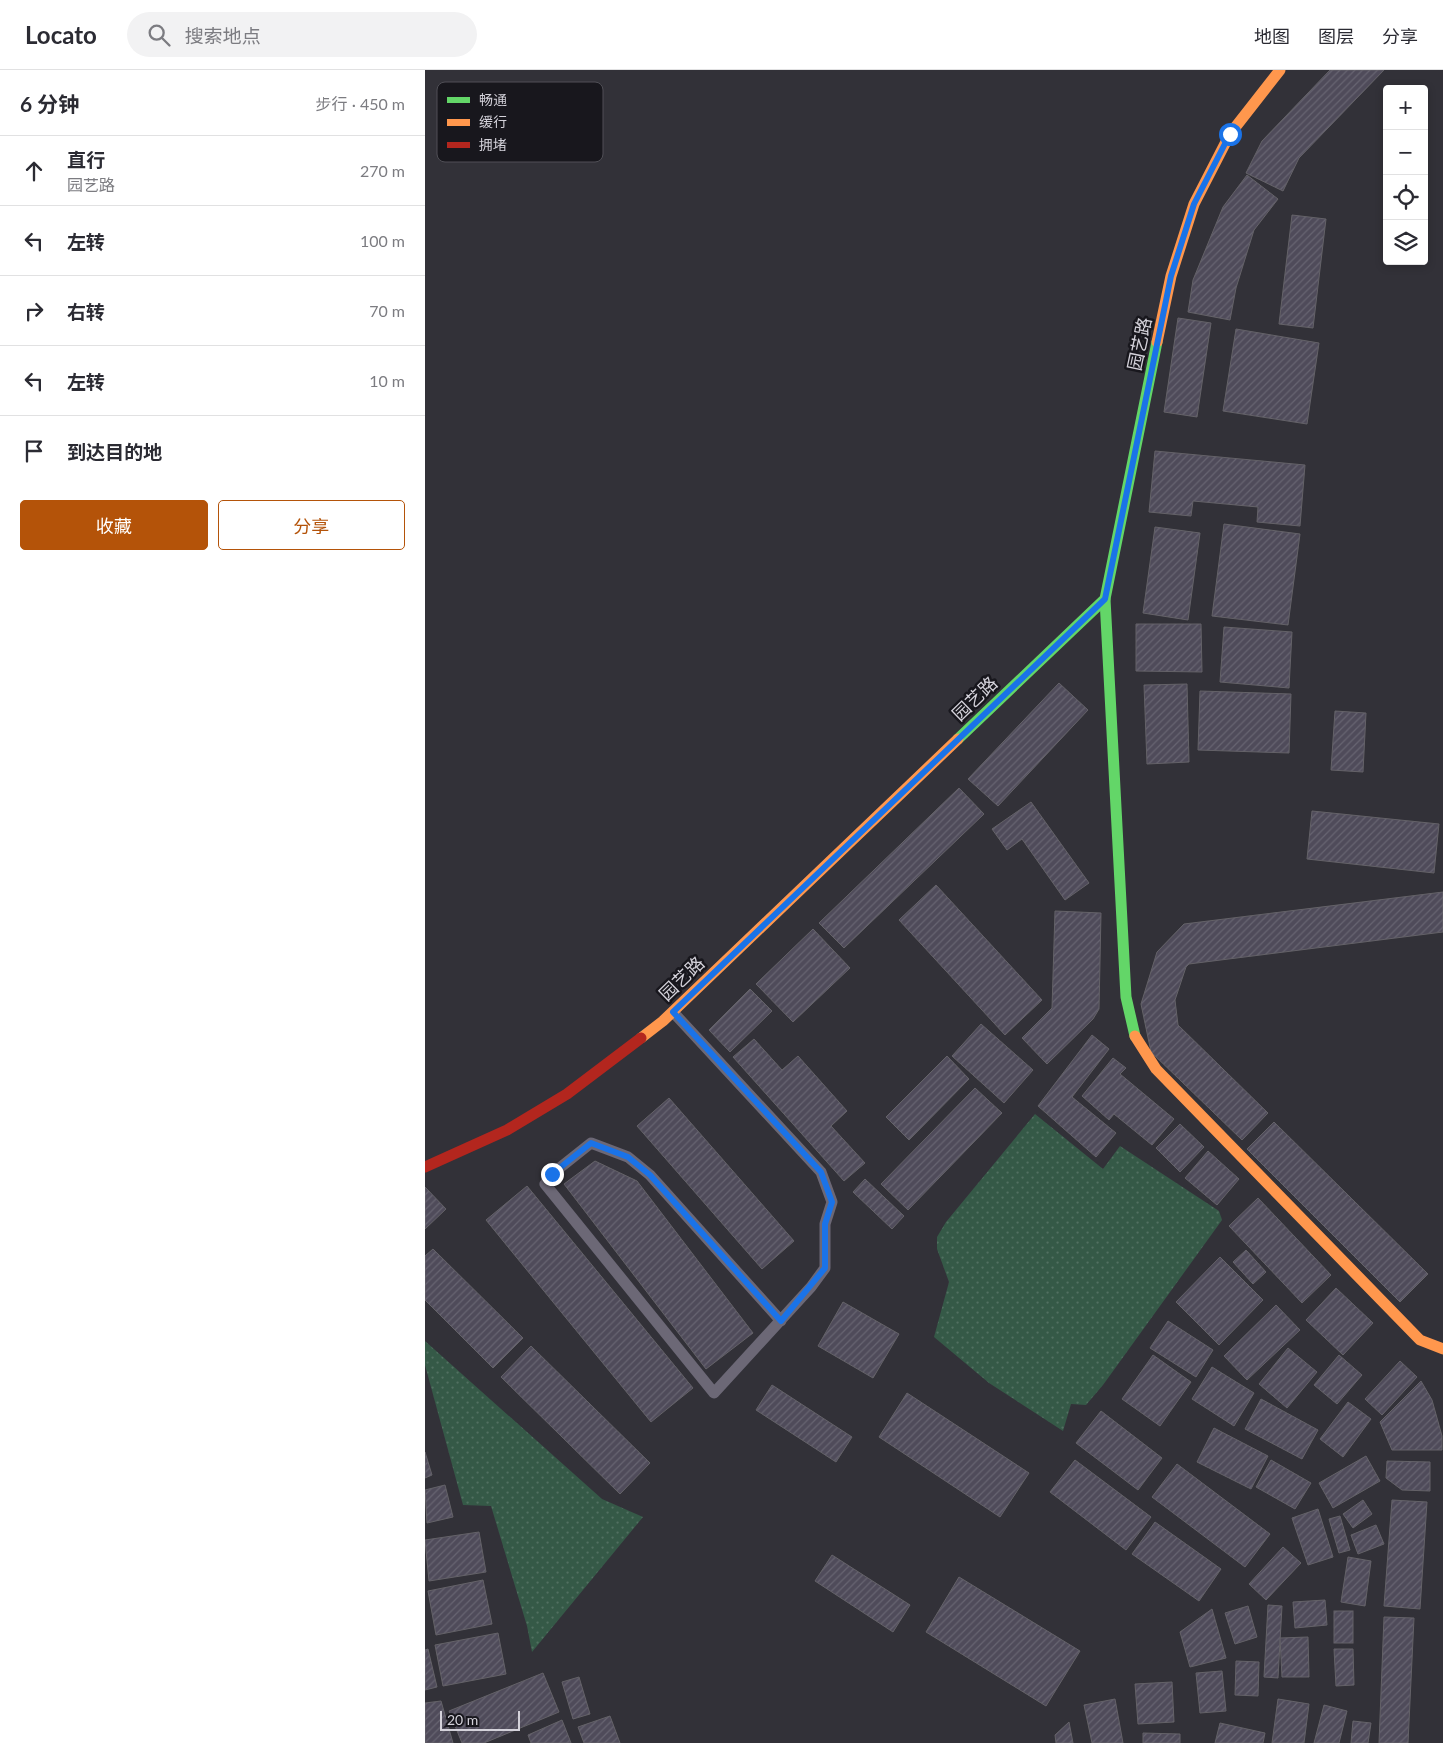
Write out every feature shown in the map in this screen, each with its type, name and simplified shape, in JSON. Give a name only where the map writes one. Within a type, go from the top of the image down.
[{"type":"street","name":"园艺路","points":[[425,1167],[507,1130],[567,1094],[673,1012],[1105,599],[1171,276],[1194,204],[1230,134],[1280,70]]},
{"type":"street","points":[[1105,599],[1126,997],[1134,1034],[1156,1069],[1413,1333],[1420,1340],[1443,1349]]},
{"type":"lane","points":[[673,1012],[821,1172],[832,1202],[825,1224],[825,1268],[781,1321],[714,1393],[545,1184],[552,1174],[591,1143],[628,1157],[650,1175],[781,1321]]},
{"type":"green space","points":[[1035,1114],[1103,1169],[1120,1146],[1219,1211],[1222,1220],[1103,1385],[1086,1405],[1071,1404],[1063,1431],[989,1383],[934,1337],[949,1282],[937,1249],[937,1237],[946,1222]]},
{"type":"green space","points":[[425,1341],[602,1499],[643,1517],[532,1652],[527,1626],[491,1506],[463,1505],[425,1365]]},
{"type":"building","points":[[1330,70],[1384,70],[1299,158],[1283,191],[1246,173],[1262,141]]},
{"type":"building","points":[[1247,175],[1278,199],[1254,230],[1236,288],[1230,320],[1188,312],[1193,280],[1223,207]]},
{"type":"building","points":[[1292,215],[1326,219],[1313,328],[1279,324]]},
{"type":"building","points":[[1178,318],[1211,323],[1197,417],[1164,412]]},
{"type":"building","points":[[1236,329],[1319,343],[1307,424],[1223,411]]},
{"type":"building","points":[[1155,451],[1305,465],[1300,526],[1257,522],[1258,507],[1193,501],[1191,516],[1149,512]]},
{"type":"building","points":[[1224,524],[1300,534],[1288,625],[1212,616]]},
{"type":"building","points":[[1155,527],[1200,533],[1188,620],[1143,613]]},
{"type":"building","points":[[1136,624],[1201,624],[1202,672],[1136,671]]},
{"type":"building","points":[[1224,627],[1292,632],[1289,688],[1220,682]]},
{"type":"building","points":[[1059,683],[1088,710],[998,806],[968,779]]},
{"type":"building","points":[[1187,684],[1189,762],[1147,764],[1144,685]]},
{"type":"building","points":[[1200,691],[1291,694],[1289,753],[1198,750]]},
{"type":"building","points":[[1335,711],[1366,713],[1363,772],[1331,770]]},
{"type":"building","points":[[959,788],[984,814],[844,948],[819,923]]},
{"type":"building","points":[[1031,802],[1089,883],[1065,900],[1022,839],[1007,850],[992,829]]},
{"type":"building","points":[[1312,811],[1439,824],[1434,873],[1307,859]]},
{"type":"building","points":[[936,885],[1042,1000],[1005,1035],[899,920]]},
{"type":"building","points":[[1443,892],[1443,932],[1189,964],[1186,967],[1175,1000],[1178,1025],[1268,1113],[1242,1140],[1151,1052],[1141,1004],[1157,952],[1184,924]]},
{"type":"building","points":[[1055,911],[1101,913],[1099,1009],[1093,1019],[1047,1064],[1022,1038],[1052,1008]]},
{"type":"building","points":[[813,929],[850,968],[793,1022],[756,984]]},
{"type":"building","points":[[750,989],[772,1011],[730,1052],[709,1030]]},
{"type":"building","points":[[981,1024],[1033,1070],[1004,1103],[952,1056]]},
{"type":"building","points":[[1092,1035],[1109,1049],[1072,1097],[1116,1133],[1096,1157],[1038,1106]]},
{"type":"building","points":[[754,1039],[782,1070],[798,1056],[847,1111],[831,1126],[865,1163],[844,1181],[733,1057]]},
{"type":"building","points":[[947,1056],[969,1079],[909,1140],[886,1117]]},
{"type":"building","points":[[1113,1058],[1126,1068],[1120,1074],[1174,1119],[1152,1145],[1114,1114],[1109,1120],[1082,1096]]},
{"type":"building","points":[[975,1088],[1002,1113],[908,1210],[881,1184]]},
{"type":"building","points":[[669,1098],[794,1241],[762,1269],[637,1126]]},
{"type":"building","points":[[1274,1122],[1428,1274],[1400,1302],[1247,1149]]},
{"type":"building","points":[[1180,1124],[1204,1147],[1180,1172],[1156,1148]]},
{"type":"building","points":[[1208,1151],[1239,1179],[1217,1205],[1185,1178]]},
{"type":"building","points":[[595,1161],[637,1181],[753,1333],[706,1369],[564,1184]]},
{"type":"building","points":[[865,1179],[904,1216],[892,1229],[853,1192]]},
{"type":"building","points":[[527,1186],[693,1388],[651,1422],[486,1220]]},
{"type":"building","points":[[425,1187],[446,1209],[425,1229]]},
{"type":"building","points":[[1258,1198],[1331,1275],[1302,1303],[1229,1226]]},
{"type":"building","points":[[433,1249],[523,1338],[493,1368],[425,1300],[425,1256]]},
{"type":"building","points":[[1246,1250],[1266,1272],[1253,1284],[1233,1262]]},
{"type":"building","points":[[1220,1257],[1263,1300],[1219,1345],[1176,1302]]},
{"type":"building","points":[[1336,1288],[1373,1323],[1343,1355],[1306,1320]]},
{"type":"building","points":[[843,1302],[899,1334],[873,1378],[818,1346]]},
{"type":"building","points":[[1276,1305],[1300,1330],[1247,1380],[1224,1356]]},
{"type":"building","points":[[1168,1321],[1213,1350],[1196,1377],[1150,1348]]},
{"type":"building","points":[[531,1346],[650,1463],[620,1494],[501,1377]]},
{"type":"building","points":[[1288,1348],[1317,1372],[1287,1408],[1259,1384]]},
{"type":"building","points":[[1153,1355],[1191,1382],[1160,1426],[1122,1399]]},
{"type":"building","points":[[1339,1355],[1362,1375],[1337,1404],[1314,1385]]},
{"type":"building","points":[[1400,1361],[1417,1377],[1382,1415],[1365,1399]]},
{"type":"building","points":[[1212,1367],[1254,1393],[1234,1426],[1192,1399]]},
{"type":"building","points":[[1421,1381],[1432,1400],[1442,1436],[1442,1450],[1392,1450],[1380,1422]]},
{"type":"building","points":[[772,1385],[852,1437],[836,1462],[756,1410]]},
{"type":"building","points":[[907,1393],[1029,1473],[1000,1517],[879,1437]]},
{"type":"building","points":[[1261,1399],[1318,1430],[1302,1459],[1245,1429]]},
{"type":"building","points":[[1348,1402],[1371,1419],[1343,1457],[1320,1439]]},
{"type":"building","points":[[1101,1411],[1162,1458],[1138,1490],[1076,1443]]},
{"type":"building","points":[[1214,1428],[1268,1456],[1251,1489],[1197,1462]]},
{"type":"building","points":[[425,1452],[432,1475],[425,1478]]},
{"type":"building","points":[[1366,1456],[1380,1481],[1333,1508],[1319,1483]]},
{"type":"building","points":[[1075,1460],[1151,1517],[1126,1550],[1050,1492]]},
{"type":"building","points":[[1271,1460],[1311,1483],[1295,1509],[1256,1487]]},
{"type":"building","points":[[1387,1461],[1430,1462],[1430,1491],[1402,1490],[1386,1478]]},
{"type":"building","points":[[1177,1464],[1270,1534],[1245,1567],[1152,1497]]},
{"type":"building","points":[[445,1485],[453,1517],[427,1523],[425,1490]]},
{"type":"building","points":[[1363,1500],[1372,1514],[1353,1528],[1343,1514]]},
{"type":"building","points":[[1392,1500],[1427,1502],[1420,1609],[1384,1606]]},
{"type":"building","points":[[1318,1509],[1333,1557],[1308,1565],[1292,1518]]},
{"type":"building","points":[[1340,1516],[1350,1550],[1339,1553],[1329,1519]]},
{"type":"building","points":[[1155,1522],[1221,1569],[1199,1601],[1132,1554]]},
{"type":"building","points":[[1376,1525],[1384,1544],[1358,1554],[1351,1535]]},
{"type":"building","points":[[479,1532],[486,1572],[429,1581],[425,1540]]},
{"type":"building","points":[[1283,1547],[1301,1563],[1266,1600],[1249,1584]]},
{"type":"building","points":[[832,1555],[910,1605],[893,1632],[815,1581]]},
{"type":"building","points":[[1348,1557],[1371,1561],[1365,1606],[1341,1602]]},
{"type":"building","points":[[959,1577],[1080,1651],[1046,1706],[926,1632]]},
{"type":"building","points":[[483,1580],[492,1624],[436,1635],[428,1591]]},
{"type":"building","points":[[1325,1600],[1327,1625],[1295,1628],[1293,1602]]},
{"type":"building","points":[[1268,1605],[1282,1606],[1278,1678],[1264,1677]]},
{"type":"building","points":[[1248,1606],[1257,1637],[1235,1644],[1225,1613]]},
{"type":"building","points":[[1212,1609],[1226,1658],[1190,1667],[1180,1632]]},
{"type":"building","points":[[1334,1611],[1353,1611],[1353,1643],[1334,1643]]},
{"type":"building","points":[[1384,1617],[1414,1618],[1408,1743],[1379,1743]]},
{"type":"building","points":[[498,1633],[506,1674],[443,1686],[435,1645]]},
{"type":"building","points":[[1308,1637],[1309,1677],[1282,1677],[1280,1638]]},
{"type":"building","points":[[428,1649],[437,1687],[425,1690],[425,1650]]},
{"type":"building","points":[[1334,1649],[1353,1649],[1354,1685],[1336,1686]]},
{"type":"building","points":[[1236,1661],[1259,1662],[1258,1696],[1235,1695]]},
{"type":"building","points":[[1222,1671],[1226,1711],[1200,1713],[1196,1673]]},
{"type":"building","points":[[543,1673],[559,1712],[484,1743],[462,1743],[449,1711]]},
{"type":"building","points":[[579,1677],[590,1714],[573,1719],[562,1682]]},
{"type":"building","points":[[1172,1682],[1174,1722],[1138,1724],[1135,1684]]},
{"type":"building","points":[[1115,1699],[1123,1743],[1092,1743],[1084,1705]]},
{"type":"building","points":[[1278,1699],[1309,1704],[1304,1743],[1272,1743]]},
{"type":"building","points":[[441,1701],[453,1743],[425,1743],[425,1703]]},
{"type":"building","points":[[1324,1705],[1347,1711],[1339,1743],[1314,1743]]},
{"type":"building","points":[[610,1716],[620,1743],[584,1743],[578,1727]]},
{"type":"building","points":[[562,1720],[571,1743],[531,1743],[528,1735]]},
{"type":"building","points":[[1353,1721],[1371,1723],[1368,1743],[1351,1743]]},
{"type":"building","points":[[1069,1722],[1073,1743],[1056,1743],[1055,1735]]},
{"type":"building","points":[[1220,1723],[1265,1733],[1263,1743],[1215,1743]]},
{"type":"building","points":[[1143,1733],[1180,1734],[1180,1743],[1143,1743]]},
{"type":"traffic: fast","points":[[958,739],[1105,599],[1157,342]]},
{"type":"traffic: fast","points":[[1105,599],[1126,997],[1135,1036]]},
{"type":"traffic: slow","points":[[1157,342],[1171,276],[1194,204],[1230,134],[1280,70]]},
{"type":"traffic: slow","points":[[641,1038],[663,1021],[958,739]]},
{"type":"traffic: slow","points":[[1135,1036],[1156,1069],[1420,1340],[1443,1349]]},
{"type":"traffic: jam","points":[[425,1167],[507,1130],[567,1094],[641,1038]]},
{"type":"route","points":[[552,1174],[591,1143],[628,1157],[650,1175],[781,1321],[825,1268],[825,1224],[832,1202],[821,1172],[673,1012],[1105,599],[1171,276],[1194,204],[1230,134]]}]
